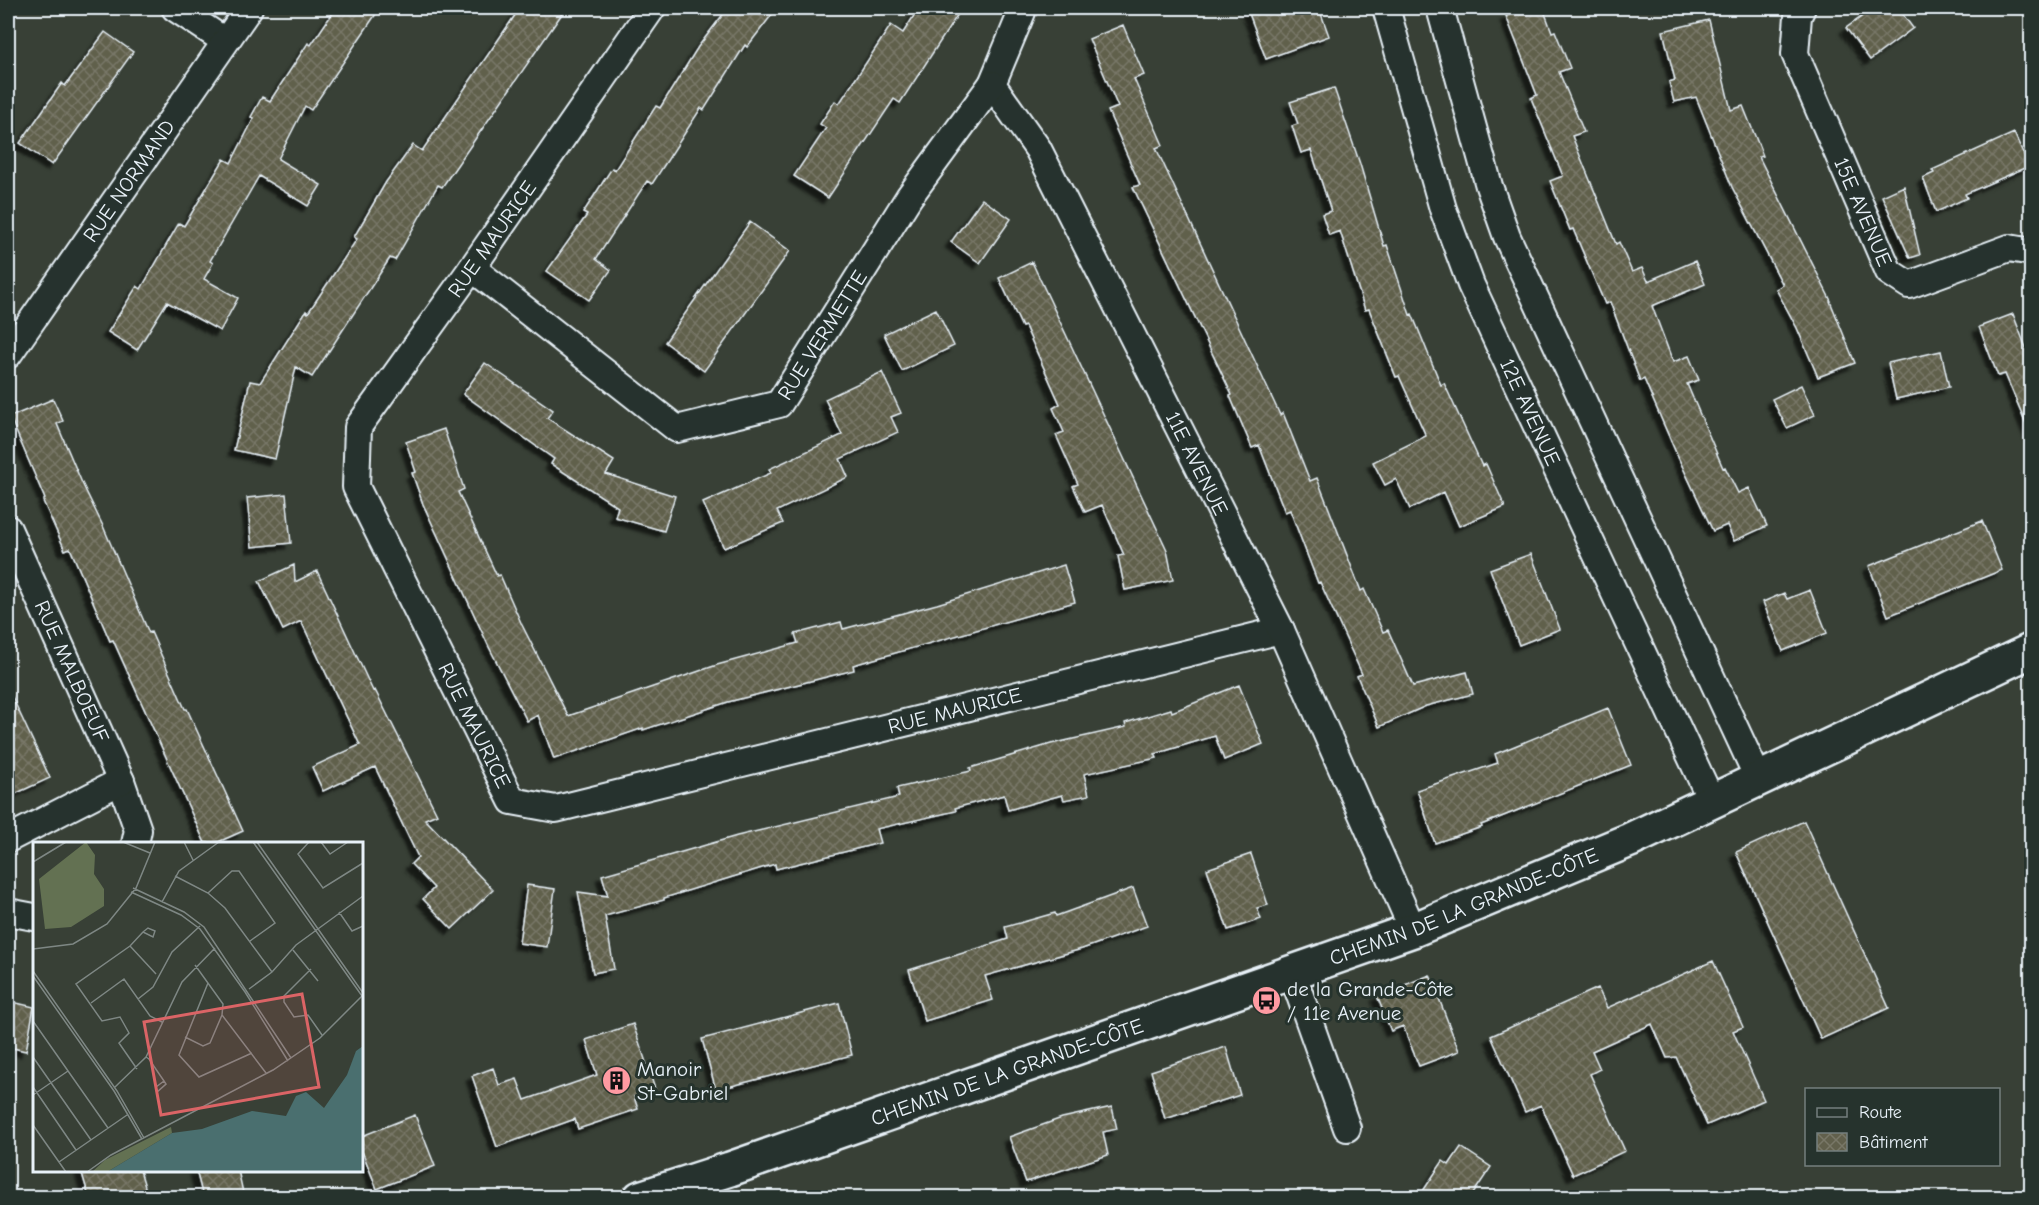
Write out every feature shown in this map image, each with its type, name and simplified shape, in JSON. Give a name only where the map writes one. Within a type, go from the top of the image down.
[{"type":"main road","name":"CHEMIN DE LA GRANDE-CÔTE","points":[[640,1197],[730,1169],[1413,930],[1571,865],[1712,802],[2031,651]]},
{"type":"street","points":[[175,8],[225,40]]},
{"type":"street","name":"RUE NORMAND","points":[[8,355],[249,8]]},
{"type":"street","name":"RUE MAURICE","points":[[652,8],[472,268],[358,427],[356,487],[512,801],[556,809],[1281,630]]},
{"type":"street","points":[[992,84],[1022,8]]},
{"type":"street","name":"12E AVENUE","points":[[1386,8],[1443,209],[1471,285],[1712,802]]},
{"type":"street","points":[[1440,8],[1489,186],[1507,237],[1759,780]]},
{"type":"street","name":"15E AVENUE","points":[[1802,8],[1798,16],[1795,54],[1889,272],[1908,285],[2009,248],[2031,252]]},
{"type":"street","name":"RUE VERMETTE","points":[[472,268],[677,429],[779,404],[909,197],[992,84]]},
{"type":"street","name":"11E AVENUE","points":[[992,84],[1038,149],[1281,630],[1413,930]]},
{"type":"street","name":"RUE MALBOEUF","points":[[8,529],[121,781],[138,830],[135,842]]},
{"type":"street","points":[[8,839],[121,781]]},
{"type":"street","points":[[8,912],[33,916]]},
{"type":"street","points":[[1292,973],[1347,1128]]},
{"type":"building","points":[[336,8],[380,8],[311,110],[305,106],[278,159],[321,185],[308,206],[259,176],[210,261],[213,263],[204,279],[238,298],[220,331],[167,302],[137,350],[108,332],[137,286],[141,289],[179,223],[184,226],[224,159],[231,163],[262,97],[270,101],[308,43],[311,45]]},
{"type":"building","points":[[520,8],[566,8],[442,187],[438,185],[395,260],[390,258],[312,377],[296,367],[275,459],[234,450],[250,381],[260,383],[306,311],[308,313],[357,239],[354,237],[386,182],[413,145],[422,151]]},
{"type":"building","points":[[728,8],[777,8],[747,47],[745,45],[704,110],[701,108],[652,184],[647,181],[596,259],[611,270],[589,300],[547,271],[587,215],[583,213],[612,168],[615,170],[656,106],[660,108],[698,47]]},
{"type":"building","points":[[919,8],[962,8],[900,103],[894,99],[828,198],[794,176],[826,128],[820,124],[835,101],[839,104],[891,25],[903,33]]},
{"type":"building","points":[[1247,8],[1319,8],[1329,36],[1266,59]]},
{"type":"building","points":[[1527,8],[1543,8],[1570,68],[1559,72],[1584,132],[1572,136],[1616,244],[1619,242],[1632,272],[1642,268],[1648,281],[1695,261],[1705,284],[1652,306],[1673,362],[1689,356],[1699,380],[1687,384],[1723,468],[1725,467],[1738,493],[1749,488],[1767,526],[1734,541],[1727,525],[1713,531],[1644,379],[1640,381],[1610,302],[1605,304],[1550,181],[1563,176],[1531,98],[1537,95],[1506,16]]},
{"type":"building","points":[[1874,8],[1898,8],[1913,28],[1870,60],[1846,28]]},
{"type":"building","points":[[1709,20],[1731,110],[1743,106],[1763,156],[1759,157],[1831,301],[1855,363],[1818,377],[1797,328],[1776,289],[1783,285],[1732,187],[1696,97],[1674,102],[1669,82],[1675,80],[1663,31]]},
{"type":"building","points":[[1123,25],[1144,75],[1134,79],[1163,145],[1156,148],[1280,415],[1283,413],[1310,481],[1317,478],[1361,591],[1364,589],[1383,632],[1388,630],[1413,686],[1467,672],[1473,694],[1426,706],[1379,727],[1357,676],[1362,674],[1320,582],[1318,583],[1290,510],[1285,512],[1259,445],[1252,448],[1230,396],[1232,395],[1133,187],[1140,185],[1108,111],[1118,107],[1089,39]]},
{"type":"building","points":[[105,32],[133,52],[52,165],[20,143],[62,83],[65,86]]},
{"type":"building","points":[[1334,88],[1360,164],[1384,246],[1387,245],[1410,315],[1412,314],[1441,385],[1444,383],[1482,466],[1486,464],[1505,507],[1459,526],[1444,492],[1410,509],[1396,479],[1385,485],[1373,462],[1426,436],[1399,376],[1396,377],[1369,309],[1365,310],[1340,231],[1329,235],[1322,214],[1331,211],[1311,150],[1301,153],[1292,126],[1298,124],[1290,102]]},
{"type":"building","points":[[2014,133],[2029,166],[1965,194],[1967,198],[1936,212],[1923,178],[1934,173],[1932,170]]},
{"type":"building","points":[[1904,186],[1920,255],[1910,258],[1882,196]]},
{"type":"building","points":[[982,199],[1011,219],[980,263],[951,242]]},
{"type":"building","points":[[750,222],[790,251],[704,371],[665,342]]},
{"type":"building","points":[[1032,262],[1167,550],[1173,580],[1125,590],[1118,556],[1124,555],[1102,505],[1085,512],[1073,486],[1078,484],[1056,435],[1064,432],[1053,408],[1060,404],[1025,326],[1022,327],[999,278]]},
{"type":"building","points":[[936,309],[954,346],[902,371],[884,334]]},
{"type":"building","points":[[2013,314],[2031,361],[2031,435],[2005,374],[1998,376],[1979,327]]},
{"type":"building","points":[[1941,351],[1949,387],[1896,399],[1888,363]]},
{"type":"building","points":[[485,363],[553,410],[547,418],[614,461],[606,474],[675,496],[664,531],[615,517],[618,507],[551,464],[554,459],[463,394]]},
{"type":"building","points":[[882,372],[901,413],[891,417],[898,432],[840,459],[848,477],[777,511],[783,523],[724,548],[703,503],[771,473],[769,469],[842,435],[825,399]]},
{"type":"building","points":[[1801,385],[1815,415],[1787,428],[1772,399]]},
{"type":"building","points":[[53,399],[63,421],[57,424],[82,483],[149,633],[151,632],[243,831],[218,842],[205,842],[113,640],[110,641],[70,548],[65,550],[10,417]]},
{"type":"building","points":[[444,429],[464,489],[458,492],[497,576],[500,575],[522,625],[568,716],[717,665],[798,643],[795,634],[841,622],[843,629],[937,604],[1064,565],[1075,602],[853,665],[854,670],[728,702],[554,759],[538,715],[527,721],[489,647],[423,504],[412,473],[416,472],[406,442]]},
{"type":"building","points":[[286,494],[291,543],[252,547],[247,498]]},
{"type":"building","points":[[1982,521],[2002,570],[1888,616],[1869,566]]},
{"type":"building","points":[[1531,554],[1560,629],[1519,645],[1490,569]]},
{"type":"building","points":[[294,565],[295,582],[317,571],[373,691],[375,690],[437,814],[425,819],[493,890],[452,929],[423,899],[434,888],[411,864],[418,857],[375,767],[323,791],[312,767],[360,745],[301,621],[283,630],[259,581]]},
{"type":"building","points":[[1810,590],[1827,633],[1783,651],[1763,602],[1784,593],[1787,599]]},
{"type":"building","points":[[1239,685],[1263,744],[1224,760],[1215,736],[1155,754],[1157,758],[1084,774],[1089,795],[1064,800],[1062,795],[1008,810],[1004,795],[955,808],[956,811],[876,829],[880,843],[776,869],[775,864],[664,898],[664,900],[605,916],[614,969],[593,973],[578,892],[608,896],[602,875],[737,836],[899,797],[897,788],[971,771],[970,768],[1051,744],[1126,727],[1125,723],[1171,709],[1172,712]]},
{"type":"building","points":[[8,688],[50,778],[8,797]]},
{"type":"building","points":[[1608,708],[1631,765],[1481,825],[1482,827],[1435,843],[1417,790],[1498,763],[1495,754]]},
{"type":"building","points":[[1804,821],[1889,1008],[1821,1039],[1736,852]]},
{"type":"building","points":[[1251,854],[1268,905],[1257,908],[1261,919],[1228,930],[1207,869]]},
{"type":"building","points":[[527,885],[555,889],[547,947],[519,943]]},
{"type":"building","points":[[1133,888],[1147,926],[1082,949],[985,976],[993,1000],[925,1021],[909,970],[1008,939],[1005,927],[1055,913],[1056,916]]},
{"type":"building","points":[[1713,961],[1743,1027],[1733,1031],[1764,1100],[1707,1125],[1676,1057],[1667,1058],[1652,1024],[1592,1051],[1600,1069],[1590,1074],[1625,1151],[1573,1175],[1541,1105],[1525,1112],[1491,1036],[1598,988],[1607,1008]]},
{"type":"building","points":[[1430,975],[1459,1051],[1419,1066],[1403,1026],[1391,1031],[1377,996]]},
{"type":"building","points":[[8,1001],[33,1007],[26,1051],[8,1047]]},
{"type":"building","points":[[839,1003],[852,1055],[716,1090],[702,1039]]},
{"type":"building","points":[[633,1024],[655,1089],[634,1097],[638,1109],[578,1129],[575,1119],[497,1147],[472,1076],[493,1068],[499,1085],[517,1079],[525,1100],[597,1075],[586,1040]]},
{"type":"building","points":[[1226,1047],[1240,1095],[1165,1119],[1151,1071]]},
{"type":"building","points":[[1112,1107],[1117,1129],[1103,1132],[1108,1155],[1026,1182],[1009,1137],[1062,1118]]},
{"type":"building","points":[[415,1115],[435,1166],[377,1189],[363,1154],[363,1136]]},
{"type":"building","points":[[1461,1147],[1491,1167],[1471,1197],[1419,1197],[1443,1161],[1449,1165]]},
{"type":"building","points":[[82,1172],[141,1172],[148,1197],[89,1197]]},
{"type":"building","points":[[197,1172],[238,1172],[244,1197],[203,1197]]},
{"type":"place","name":"de la Grande-Côte / 11e Avenue","points":[[1266,1001]]},
{"type":"place","name":"Manoir St-Gabriel","points":[[616,1081]]}]
